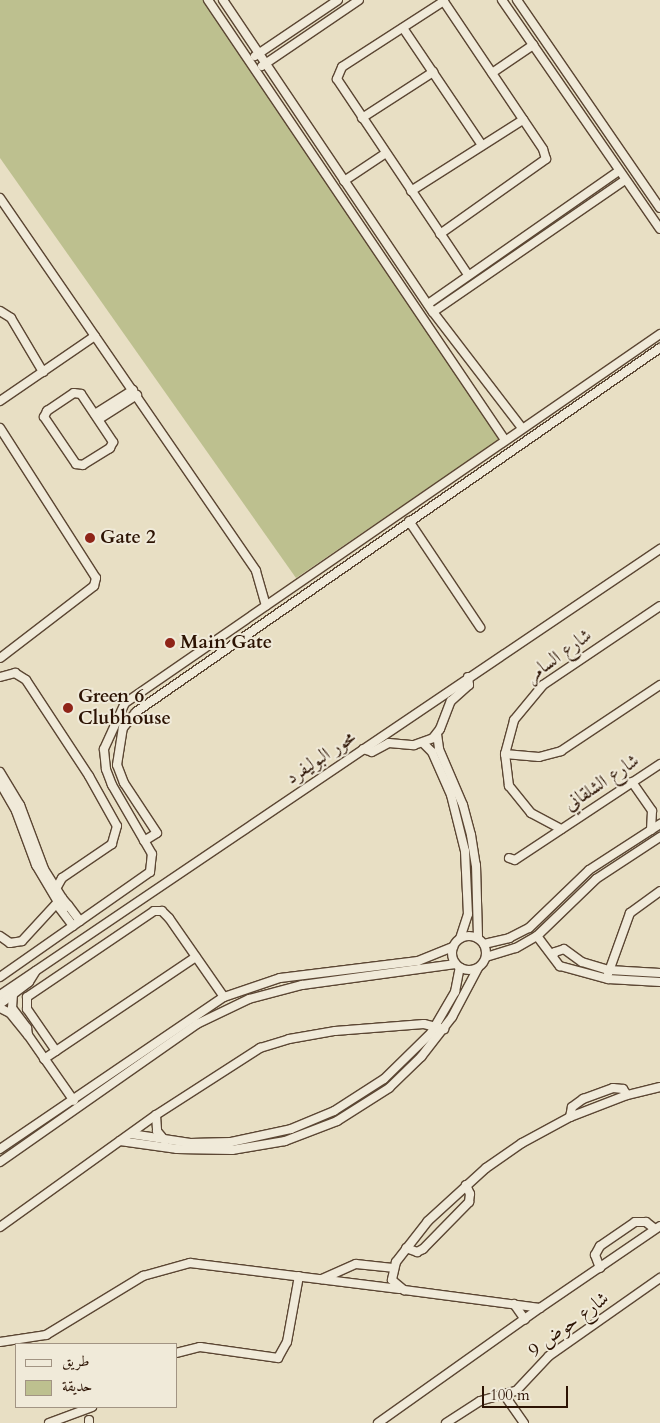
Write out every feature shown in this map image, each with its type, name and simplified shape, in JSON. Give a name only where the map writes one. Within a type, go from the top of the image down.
[{"type":"street","points":[[208,0],[505,440]]},
{"type":"street","points":[[222,0],[433,312],[522,428]]},
{"type":"street","points":[[249,60],[338,0]]},
{"type":"street","points":[[256,70],[359,0]]},
{"type":"street","points":[[440,234],[544,163],[546,154],[444,0],[339,70],[339,83],[411,191],[440,234],[468,275]]},
{"type":"street","points":[[502,0],[660,229]]},
{"type":"street","points":[[517,0],[660,210],[652,217]]},
{"type":"street","points":[[403,28],[482,146]]},
{"type":"street","points":[[492,73],[533,45]]},
{"type":"street","points":[[362,118],[433,72]]},
{"type":"street","points":[[411,191],[523,120]]},
{"type":"street","points":[[344,181],[386,153]]},
{"type":"street","points":[[428,304],[619,171]]},
{"type":"street","points":[[433,312],[625,180]]},
{"type":"street","points":[[0,198],[135,392],[256,571],[266,606]]},
{"type":"street","points":[[0,311],[11,318],[43,372]]},
{"type":"street","points":[[0,977],[150,872],[152,858],[112,785],[106,769],[104,749],[125,703],[660,334]]},
{"type":"street","points":[[0,401],[95,336]]},
{"type":"street","points":[[144,841],[157,833],[124,783],[117,765],[123,728],[136,712],[660,348]]},
{"type":"street","points":[[97,416],[135,392]]},
{"type":"street","points":[[76,393],[81,394],[97,416],[112,438],[112,445],[86,464],[79,465],[44,417],[47,411],[76,393]]},
{"type":"street","points":[[0,428],[96,578],[94,586],[0,658]]},
{"type":"street","points":[[409,521],[480,626]]},
{"type":"street","name":"محور البوليفرد","points":[[0,995],[660,549]]},
{"type":"street","name":"شارع السامر","points":[[505,754],[514,720],[543,685],[660,606]]},
{"type":"street","points":[[0,677],[15,673],[26,680],[116,824],[117,833],[112,844],[62,878],[56,889]]},
{"type":"street","points":[[468,677],[469,685],[451,701],[437,734],[439,749],[458,791],[472,835],[481,941],[486,957]]},
{"type":"street","points":[[505,754],[539,757],[561,751],[660,685]]},
{"type":"street","points":[[363,749],[370,752],[390,743],[423,743],[437,734]]},
{"type":"street","points":[[0,1149],[224,997],[280,978],[418,961],[453,947],[460,938],[468,914],[466,851],[450,795],[432,752],[423,743]]},
{"type":"street","name":"شارع الشلقاني","points":[[505,754],[506,777],[513,795],[531,813],[561,829]]},
{"type":"street","name":"شارع الشلقاني","points":[[509,858],[515,860],[660,764]]},
{"type":"street","points":[[0,772],[39,864],[61,904],[76,924]]},
{"type":"street","points":[[632,782],[652,811],[660,815]]},
{"type":"street","points":[[0,783],[12,797]]},
{"type":"street","points":[[651,830],[652,811]]},
{"type":"street","points":[[460,938],[481,941],[509,938],[529,928],[589,870],[660,824]]},
{"type":"street","points":[[120,1141],[171,1149],[218,1151],[265,1145],[311,1133],[351,1114],[383,1093],[411,1068],[441,1027],[486,957],[516,948],[537,936],[596,879],[660,837]]},
{"type":"street","points":[[39,864],[56,889],[61,904]]},
{"type":"street","points":[[50,879],[62,878]]},
{"type":"street","points":[[608,979],[609,970],[630,913],[660,891]]},
{"type":"street","points":[[651,898],[660,897]]},
{"type":"street","points":[[0,936],[7,942],[18,943],[50,911],[61,904]]},
{"type":"street","points":[[56,1051],[27,1009],[26,1000],[80,960],[158,910],[169,918],[224,997]]},
{"type":"street","points":[[537,936],[558,965],[566,965],[608,979],[660,982]]},
{"type":"street","points":[[131,1134],[202,1144],[246,1140],[320,1118],[384,1079],[441,1027],[458,986],[458,966],[453,947]]},
{"type":"street","points":[[553,956],[555,952],[564,948],[571,956],[609,970],[660,973]]},
{"type":"street","points":[[566,965],[571,956]]},
{"type":"street","points":[[44,1059],[196,957]]},
{"type":"street","points":[[0,1162],[197,1024],[249,999],[302,985],[458,966],[467,970],[478,968]]},
{"type":"street","points":[[20,1023],[10,1012],[0,1006],[32,979],[36,971]]},
{"type":"street","points":[[13,994],[12,1008],[20,1023],[78,1107]]},
{"type":"street","points":[[0,1227],[156,1115],[246,1055],[274,1043],[335,1031],[441,1027]]},
{"type":"street","points":[[401,1289],[392,1280],[393,1268],[406,1248],[466,1185],[522,1143],[570,1117],[626,1095],[660,1086]]},
{"type":"street","points":[[570,1117],[572,1107],[582,1099],[613,1088],[623,1089],[626,1095]]},
{"type":"street","points":[[156,1115],[157,1131],[165,1140]]},
{"type":"street","points":[[406,1248],[417,1252],[423,1249],[469,1202],[470,1194],[466,1185]]},
{"type":"street","points":[[378,1423],[540,1308],[600,1268],[658,1228],[646,1222],[635,1222],[600,1246],[595,1255],[600,1268]]},
{"type":"street","points":[[0,1342],[46,1335],[143,1276],[177,1265],[204,1262],[540,1308]]},
{"type":"street","points":[[322,1279],[356,1264],[393,1268]]},
{"type":"street","points":[[178,1352],[200,1347],[278,1358],[287,1342],[299,1276]]},
{"type":"street","name":"شارع حوض 9","points":[[446,1423],[480,1401],[505,1396],[521,1388],[549,1356],[660,1278]]},
{"type":"street","points":[[514,1304],[525,1320]]},
{"type":"street","points":[[505,1396],[524,1423]]},
{"type":"street","points":[[49,1423],[89,1408]]},
{"type":"green space","points":[[0,0],[204,0],[500,439],[296,578],[0,158]]},
{"type":"place","name":"Gate 2","points":[[90,538]]},
{"type":"place","name":"Main Gate","points":[[170,643]]},
{"type":"place","name":"Green 6 Clubhouse","points":[[68,708]]}]
